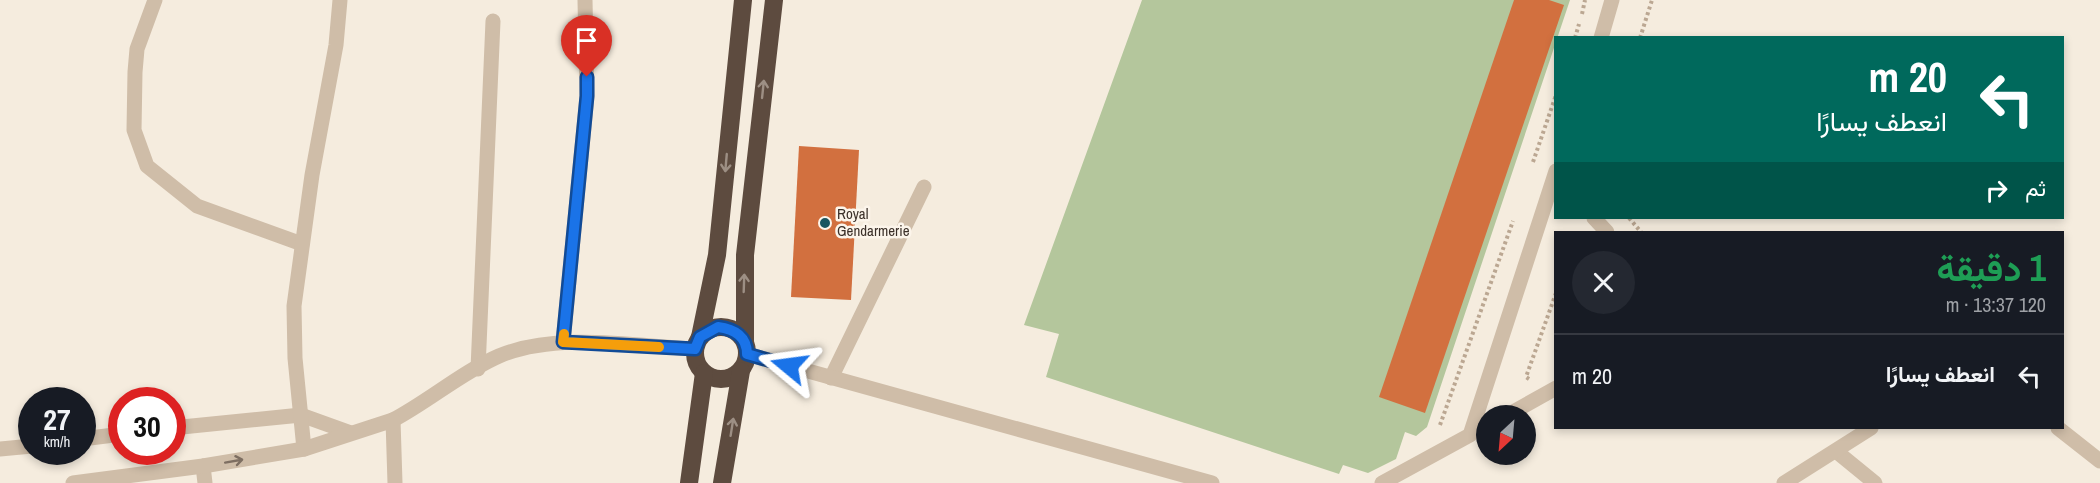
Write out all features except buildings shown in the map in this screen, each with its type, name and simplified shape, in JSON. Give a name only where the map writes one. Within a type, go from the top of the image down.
[{"type":"highway","points":[[743,0],[734,68],[717,255],[708,310],[697,343],[698,367],[704,373],[723,379],[733,377],[744,355]]},
{"type":"highway","points":[[722,483],[744,355],[745,255],[774,0]]},
{"type":"highway","points":[[697,343],[718,327],[729,328],[744,355]]},
{"type":"highway","points":[[689,483],[704,373]]},
{"type":"street","points":[[154,0],[138,49],[135,72],[134,129],[147,166],[197,206],[302,244]]},
{"type":"street","points":[[304,449],[294,358],[294,306],[302,244],[336,45],[340,0]]},
{"type":"street","points":[[563,342],[587,96],[585,0]]},
{"type":"street","points":[[1602,36],[1612,0]]},
{"type":"street","points":[[478,369],[494,21]]},
{"type":"street","points":[[1470,435],[1554,177]]},
{"type":"street","points":[[831,378],[924,188]]},
{"type":"street","points":[[1594,219],[1606,231]]},
{"type":"street","points":[[72,483],[203,466],[304,449],[393,420],[423,404],[497,357],[517,350],[563,342],[697,343]]},
{"type":"street","points":[[744,355],[1212,483]]},
{"type":"street","points":[[1526,405],[1554,389]]},
{"type":"street","points":[[186,427],[301,415],[351,433]]},
{"type":"street","points":[[393,420],[395,483]]},
{"type":"street","points":[[1784,483],[1837,452],[1870,429]]},
{"type":"street","points":[[2059,429],[2100,461]]},
{"type":"street","points":[[1382,483],[1476,432]]},
{"type":"street","points":[[0,449],[18,447]]},
{"type":"street","points":[[1837,452],[1875,483]]},
{"type":"street","points":[[203,466],[205,483]]},
{"type":"path","points":[[1576,36],[1585,0]]},
{"type":"path","points":[[1641,36],[1652,0]]},
{"type":"path","points":[[1533,163],[1554,101]]},
{"type":"path","points":[[1428,459],[1514,219]]},
{"type":"path","points":[[1630,219],[1640,231]]},
{"type":"path","points":[[1533,382],[1526,377],[1554,299]]},
{"type":"green space","points":[[1142,0],[1570,0],[1558,36],[1554,36],[1554,48],[1427,427],[1416,436],[1405,432],[1396,459],[1368,473],[1343,465],[1339,474],[1046,377],[1059,334],[1024,325]]},
{"type":"slow traffic","points":[[564,334],[563,342],[659,347]]},
{"type":"place","name":"Royal Gendarmerie","points":[[825,223]]},
{"type":"route","points":[[587,77],[563,342],[695,349],[700,337],[708,330],[718,327],[729,328],[745,341],[747,354],[789,366]]}]
